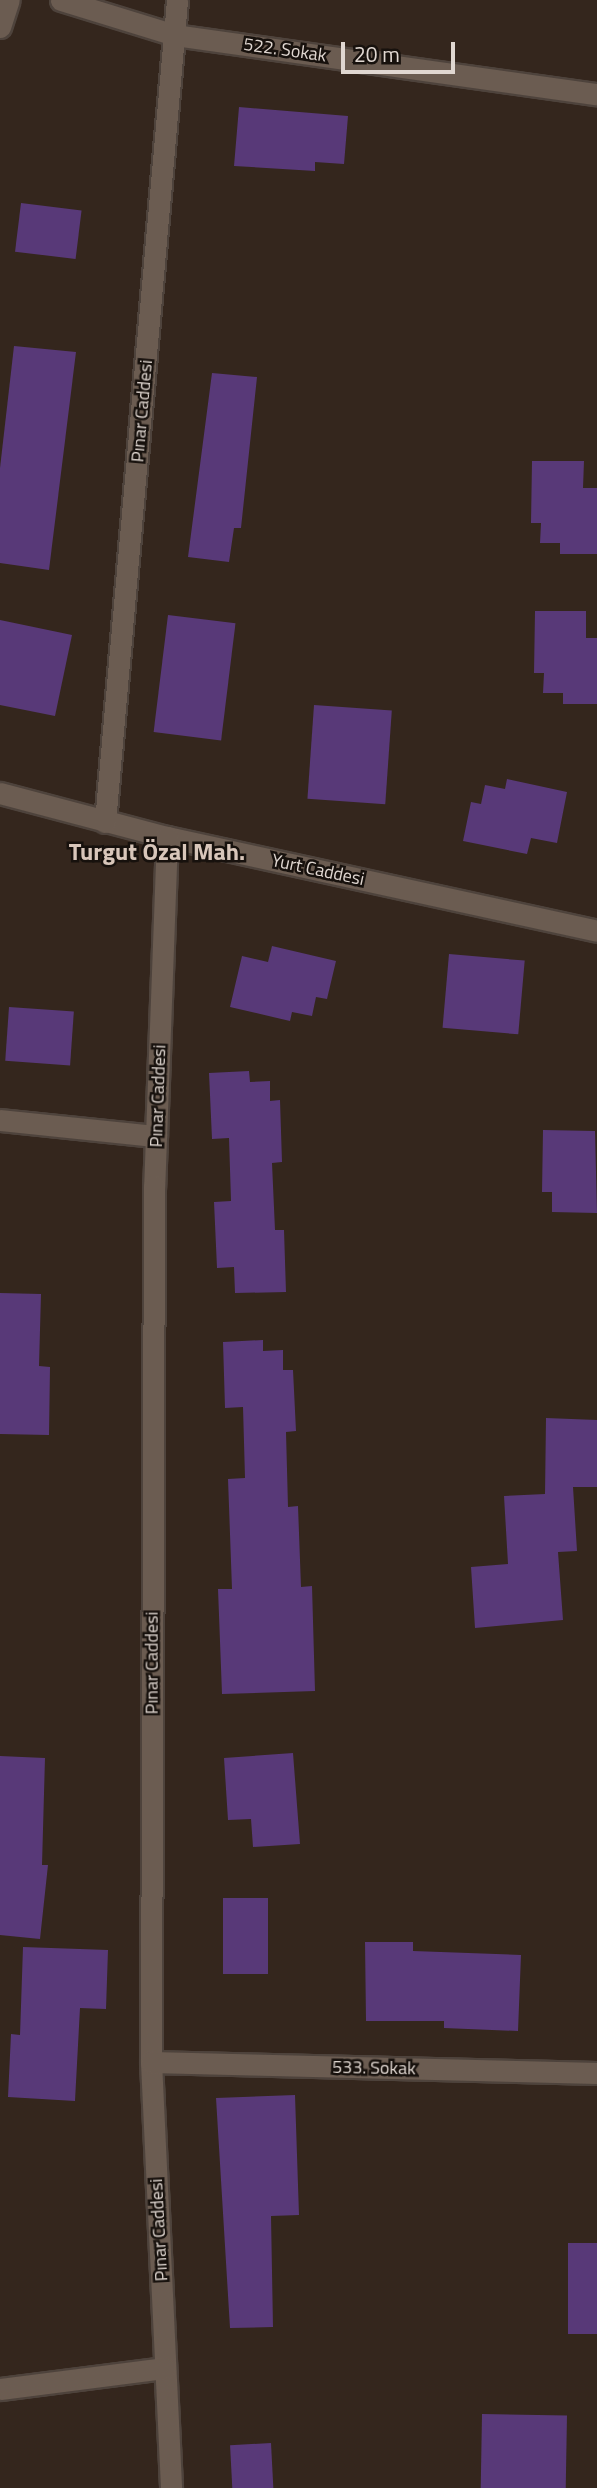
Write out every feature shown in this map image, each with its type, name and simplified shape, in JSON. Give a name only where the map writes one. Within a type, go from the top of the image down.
[{"type":"street","points":[[0,27],[9,0]]},
{"type":"street","name":"522. Sokak","points":[[61,0],[175,35],[597,94]]},
{"type":"street","name":"Pınar Caddesi","points":[[106,822],[177,0]]},
{"type":"street","name":"Yurt Caddesi","points":[[0,793],[167,837],[597,931]]},
{"type":"street","name":"Pınar Caddesi","points":[[167,837],[156,1136],[151,2062],[171,2488]]},
{"type":"street","points":[[0,1120],[156,1136]]},
{"type":"street","name":"533. Sokak","points":[[151,2062],[597,2073]]},
{"type":"street","points":[[0,2389],[165,2368]]},
{"type":"building","points":[[239,107],[348,116],[344,164],[315,162],[315,171],[234,166]]},
{"type":"building","points":[[21,203],[82,210],[76,259],[15,252]]},
{"type":"building","points":[[14,346],[76,352],[49,570],[0,563],[0,468]]},
{"type":"building","points":[[212,373],[257,377],[241,528],[234,528],[229,562],[188,557]]},
{"type":"building","points":[[532,461],[584,461],[583,488],[597,488],[597,554],[560,554],[560,543],[540,543],[541,523],[531,523]]},
{"type":"building","points":[[535,611],[586,611],[586,638],[597,638],[597,704],[563,704],[563,693],[543,693],[544,673],[534,673]]},
{"type":"building","points":[[168,615],[235,623],[221,740],[154,732]]},
{"type":"building","points":[[0,620],[72,635],[55,716],[0,705]]},
{"type":"building","points":[[314,705],[392,710],[385,804],[307,799]]},
{"type":"building","points":[[507,779],[567,792],[557,843],[531,838],[527,854],[463,841],[471,802],[481,804],[485,785],[505,789]]},
{"type":"building","points":[[272,946],[336,961],[327,999],[316,997],[312,1016],[292,1012],[290,1021],[230,1007],[242,956],[268,962]]},
{"type":"building","points":[[449,954],[525,961],[518,1034],[443,1028]]},
{"type":"building","points":[[9,1007],[74,1012],[70,1065],[5,1061]]},
{"type":"building","points":[[249,1071],[250,1082],[270,1081],[270,1101],[280,1100],[282,1162],[272,1163],[275,1230],[284,1230],[286,1292],[235,1293],[234,1267],[217,1268],[214,1202],[231,1201],[229,1138],[212,1139],[209,1073]]},
{"type":"building","points":[[543,1130],[595,1131],[597,1213],[552,1212],[552,1192],[542,1192]]},
{"type":"building","points":[[0,1293],[41,1294],[39,1366],[50,1367],[49,1435],[0,1434]]},
{"type":"building","points":[[263,1340],[263,1351],[283,1350],[283,1370],[293,1370],[296,1431],[286,1432],[288,1507],[298,1506],[301,1587],[312,1586],[315,1691],[222,1694],[218,1589],[232,1589],[228,1479],[245,1478],[243,1407],[225,1408],[223,1342]]},
{"type":"building","points":[[546,1418],[597,1420],[597,1487],[573,1487],[577,1551],[558,1552],[563,1620],[475,1628],[471,1567],[508,1564],[504,1496],[545,1494]]},
{"type":"building","points":[[293,1753],[300,1844],[253,1847],[251,1819],[228,1820],[224,1758]]},
{"type":"building","points":[[0,1756],[45,1758],[42,1865],[48,1865],[40,1939],[0,1935]]},
{"type":"building","points":[[223,1898],[268,1898],[268,1974],[223,1974]]},
{"type":"building","points":[[365,1942],[413,1942],[413,1951],[521,1955],[518,2031],[444,2028],[444,2021],[366,2021]]},
{"type":"building","points":[[23,1947],[108,1950],[106,2009],[80,2008],[75,2101],[8,2097],[11,2034],[20,2035]]},
{"type":"building","points":[[295,2095],[299,2215],[271,2216],[273,2327],[230,2328],[216,2098]]},
{"type":"building","points":[[568,2243],[597,2243],[597,2334],[568,2334]]},
{"type":"building","points":[[482,2414],[567,2415],[566,2488],[481,2488]]},
{"type":"building","points":[[271,2443],[273,2488],[232,2488],[230,2445]]},
{"type":"district","name":"Turgut Özal Mah.","points":[[157,852]]}]
